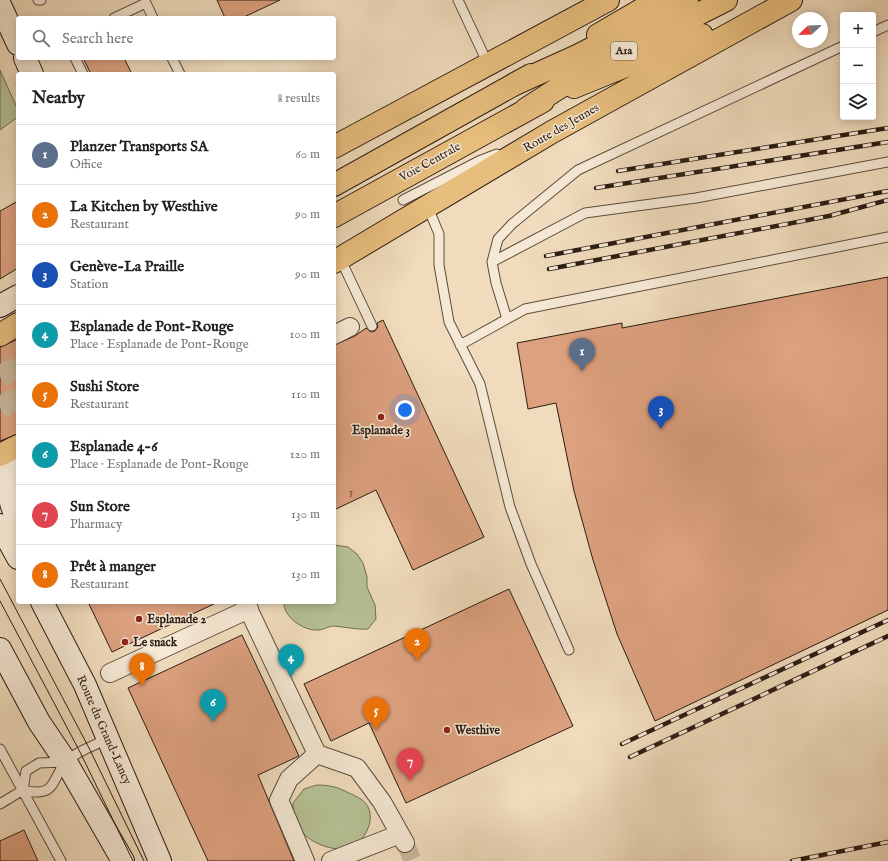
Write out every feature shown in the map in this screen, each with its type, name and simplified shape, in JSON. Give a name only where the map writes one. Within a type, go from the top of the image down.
[{"type":"main road","points":[[336,146],[608,0]]},
{"type":"main road","points":[[336,184],[515,84],[658,0]]},
{"type":"main road","points":[[515,84],[577,56],[686,0]]},
{"type":"main road","name":"A1a","points":[[526,109],[582,73],[726,0]]},
{"type":"main road","points":[[526,109],[581,84],[791,0]]},
{"type":"main road","name":"Route des Jeunes","points":[[337,260],[552,132],[791,0]]},
{"type":"main road","points":[[0,5],[16,40]]},
{"type":"main road","name":"Voie Centrale","points":[[336,215],[526,109]]},
{"type":"main road","points":[[0,306],[16,297]]},
{"type":"main road","points":[[0,335],[16,325]]},
{"type":"main road","points":[[10,450],[7,488],[8,496],[16,516]]},
{"type":"main road","points":[[0,525],[16,554]]},
{"type":"main road","name":"Route du Grand-Lancy","points":[[43,604],[85,685],[160,861]]},
{"type":"main road","points":[[50,604],[58,631]]},
{"type":"main road","points":[[0,649],[39,722],[66,762],[123,861]]},
{"type":"street","points":[[336,334],[350,327]]},
{"type":"street","points":[[110,673],[247,606],[317,754],[357,768],[382,802],[403,838],[331,861]]},
{"type":"street","points":[[306,861],[279,800],[289,778],[317,754]]},
{"type":"lane","points":[[458,0],[488,64]]},
{"type":"lane","points":[[118,16],[146,3],[152,16]]},
{"type":"lane","points":[[876,31],[888,26]]},
{"type":"lane","points":[[508,319],[496,283],[492,262],[498,239],[512,224],[578,170],[840,47]]},
{"type":"lane","points":[[76,60],[82,72]]},
{"type":"lane","points":[[173,60],[179,72]]},
{"type":"lane","points":[[403,200],[479,161],[552,132]]},
{"type":"lane","points":[[492,262],[585,213],[696,198],[888,162]]},
{"type":"lane","points":[[428,205],[439,234],[439,266],[449,322],[480,384],[510,507],[531,564],[569,650]]},
{"type":"lane","points":[[460,345],[525,309],[888,237]]},
{"type":"lane","points":[[337,260],[372,326]]},
{"type":"lane","points":[[0,804],[23,790],[35,793],[52,786],[66,762],[80,752],[107,739]]},
{"type":"lane","points":[[0,749],[61,861]]},
{"type":"lane","points":[[23,790],[26,771],[39,763],[66,762]]},
{"type":"green space","points":[[0,70],[16,106],[16,118],[0,130]]},
{"type":"green space","points":[[336,545],[348,547],[357,554],[363,563],[367,577],[367,587],[375,605],[376,619],[368,629],[334,626],[318,630],[305,628],[295,622],[287,613],[284,604],[336,604]]},
{"type":"green space","points":[[317,785],[341,789],[365,802],[370,812],[370,823],[364,836],[359,842],[345,848],[329,848],[313,841],[304,834],[297,825],[293,803],[304,789]]},
{"type":"building","points":[[217,0],[280,0],[246,16],[224,16]]},
{"type":"building","points":[[84,60],[125,60],[131,72],[90,72]]},
{"type":"building","points":[[16,202],[16,269],[0,279],[0,211]]},
{"type":"building","points":[[888,277],[888,610],[655,721],[617,634],[593,560],[574,491],[556,403],[528,409],[517,343],[622,323],[622,328]]},
{"type":"building","name":"Esplanade 3","points":[[383,320],[484,537],[413,570],[376,490],[336,509],[336,344],[355,336],[366,328],[371,332],[375,331],[378,327],[377,323]]},
{"type":"building","points":[[16,340],[16,435],[0,441],[0,347]]},
{"type":"building","points":[[509,589],[573,726],[406,803],[369,723],[331,741],[304,684]]},
{"type":"building","name":"Esplanade 2","points":[[89,604],[214,604],[112,652]]},
{"type":"building","points":[[242,635],[299,756],[258,775],[294,861],[208,861],[128,688]]},
{"type":"building","points":[[24,830],[38,861],[0,861],[0,841]]},
{"type":"tunnel","points":[[0,377],[16,367]]},
{"type":"tunnel","points":[[0,408],[16,398]]},
{"type":"tunnel","points":[[405,843],[413,861]]},
{"type":"tram line","points":[[0,579],[89,748],[144,861]]},
{"type":"tram line","points":[[0,601],[80,752],[133,861]]},
{"type":"railway","points":[[618,171],[888,128]]},
{"type":"railway","points":[[596,188],[888,142]]},
{"type":"railway","points":[[546,256],[888,191]]},
{"type":"railway","points":[[549,269],[829,216],[888,200]]},
{"type":"railway","points":[[622,744],[888,620]]},
{"type":"railway","points":[[630,757],[888,636]]},
{"type":"railway","points":[[792,861],[888,842]]},
{"type":"place","name":"Planzer Transports SA","points":[[582,371]]},
{"type":"place","name":"Esplanade 3","points":[[381,417]]},
{"type":"place","name":"Genève-La Praille","points":[[661,429]]},
{"type":"place","name":"Esplanade 2","points":[[139,619]]},
{"type":"place","name":"Le snack","points":[[125,642]]},
{"type":"place","name":"La Kitchen by Westhive","points":[[417,661]]},
{"type":"place","name":"Esplanade de Pont-Rouge","points":[[291,677]]},
{"type":"place","name":"Prêt à manger","points":[[142,686]]},
{"type":"place","name":"Esplanade 4-6","points":[[213,722]]},
{"type":"place","name":"Sushi Store","points":[[376,730]]},
{"type":"place","name":"Westhive","points":[[447,730]]},
{"type":"place","name":"Sun Store","points":[[410,781]]}]
